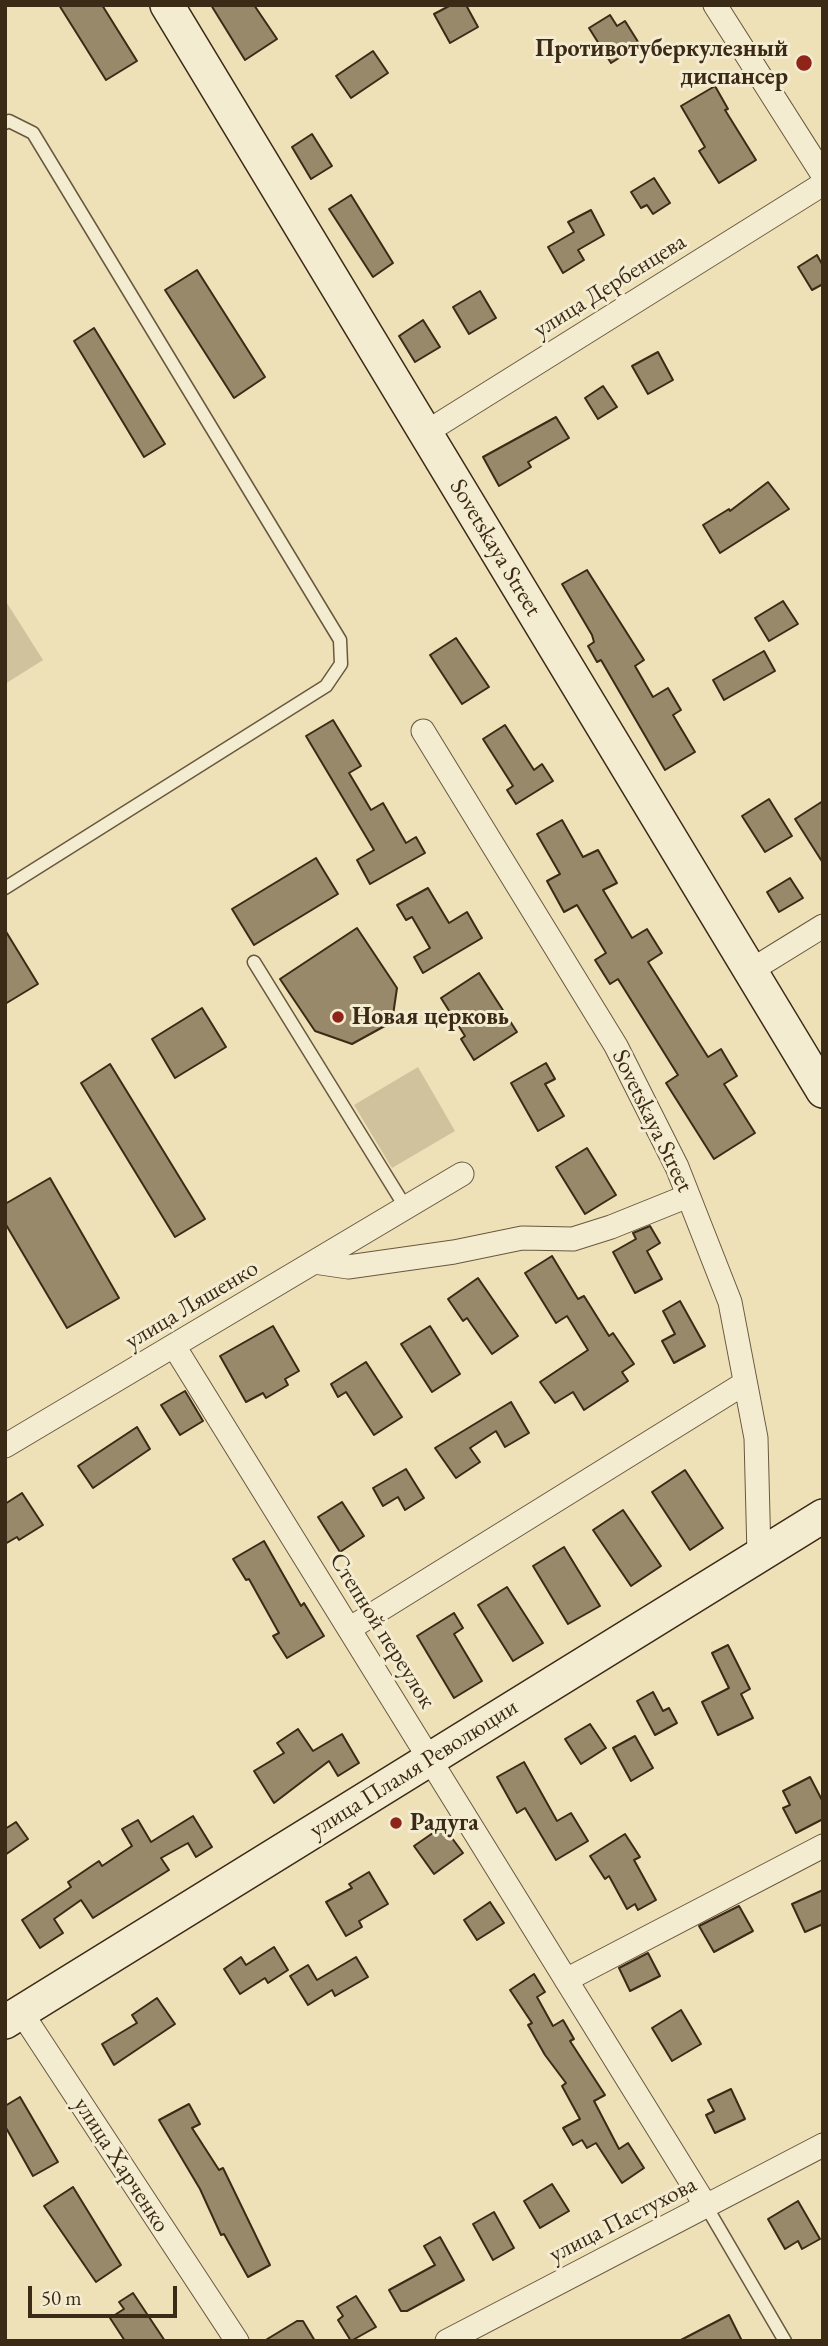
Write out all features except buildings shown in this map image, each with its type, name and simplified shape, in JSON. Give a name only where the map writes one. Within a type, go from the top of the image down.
[{"type":"street","name":"Sovetskaya Street","points":[[167,5],[823,1090]]},
{"type":"street","points":[[715,5],[823,175]]},
{"type":"street","name":"улица Дербенцева","points":[[425,433],[823,184]]},
{"type":"street","name":"Sovetskaya Street","points":[[423,731],[616,1046],[688,1196],[730,1302],[755,1438],[760,1555]]},
{"type":"street","points":[[750,971],[823,926]]},
{"type":"street","name":"улица Ляшенко","points":[[5,1447],[462,1174]]},
{"type":"street","points":[[314,1262],[348,1267],[454,1252],[522,1238],[573,1239],[688,1196]]},
{"type":"street","name":"Степной переулок","points":[[174,1346],[706,2206]]},
{"type":"street","points":[[349,1629],[745,1383]]},
{"type":"street","name":"улица Пламя Революции","points":[[10,2008],[430,1759],[823,1516]]},
{"type":"street","points":[[566,1980],[823,1846]]},
{"type":"street","name":"улица Харченко","points":[[10,2008],[237,2341]]},
{"type":"street","name":"улица Пастухова","points":[[447,2341],[823,2145]]},
{"type":"lane","points":[[5,123],[9,121],[33,133],[340,640],[341,664],[326,686],[5,888]]},
{"type":"lane","points":[[254,962],[406,1208]]},
{"type":"lane","points":[[706,2206],[785,2341]]},
{"type":"shaded area","points":[[5,600],[43,660],[5,684]]},
{"type":"shaded area","points":[[418,1067],[455,1131],[392,1168],[354,1105]]},
{"type":"place","name":"Противотуберкулезный диспансер","points":[[804,63]]},
{"type":"place","name":"Новая церковь","points":[[338,1017]]},
{"type":"place","name":"Радуга","points":[[396,1823]]}]
